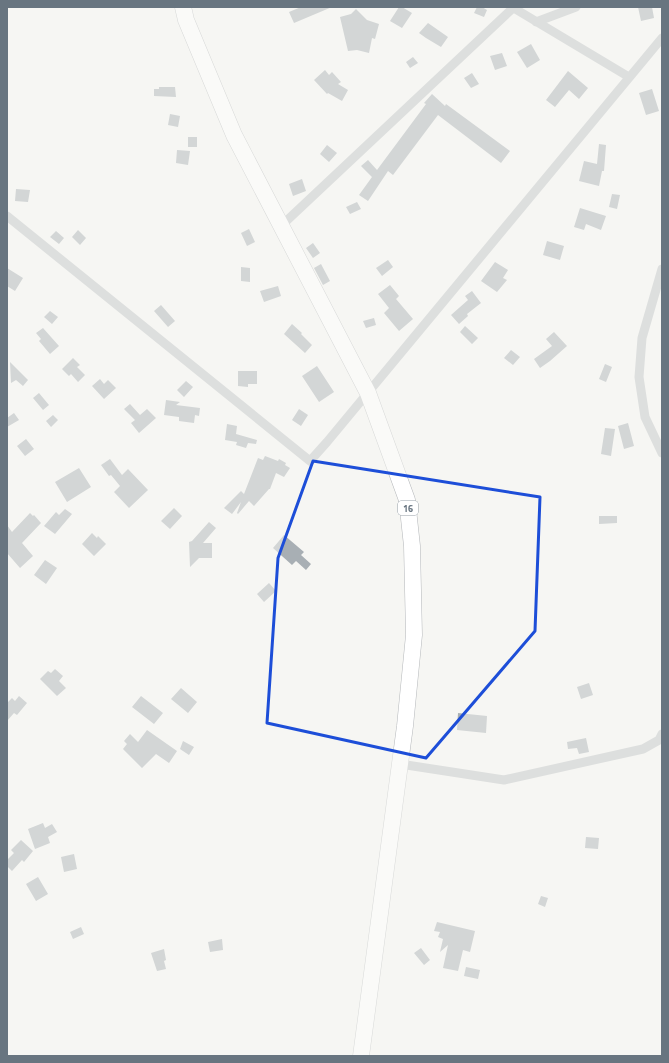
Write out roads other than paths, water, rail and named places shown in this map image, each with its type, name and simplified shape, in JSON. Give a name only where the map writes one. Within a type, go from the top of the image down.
[{"type":"highway","name":"16","points":[[182,7],[234,135],[368,393],[407,500],[412,546],[414,635],[400,764],[361,1056]]},
{"type":"street","points":[[281,226],[512,7],[629,77]]},
{"type":"street","points":[[536,22],[576,7]]},
{"type":"street","points":[[7,216],[310,461],[662,38]]},
{"type":"street","points":[[662,268],[642,338],[639,377],[645,417],[662,453]]},
{"type":"street","points":[[400,764],[504,780],[643,749],[658,740],[662,734]]}]
